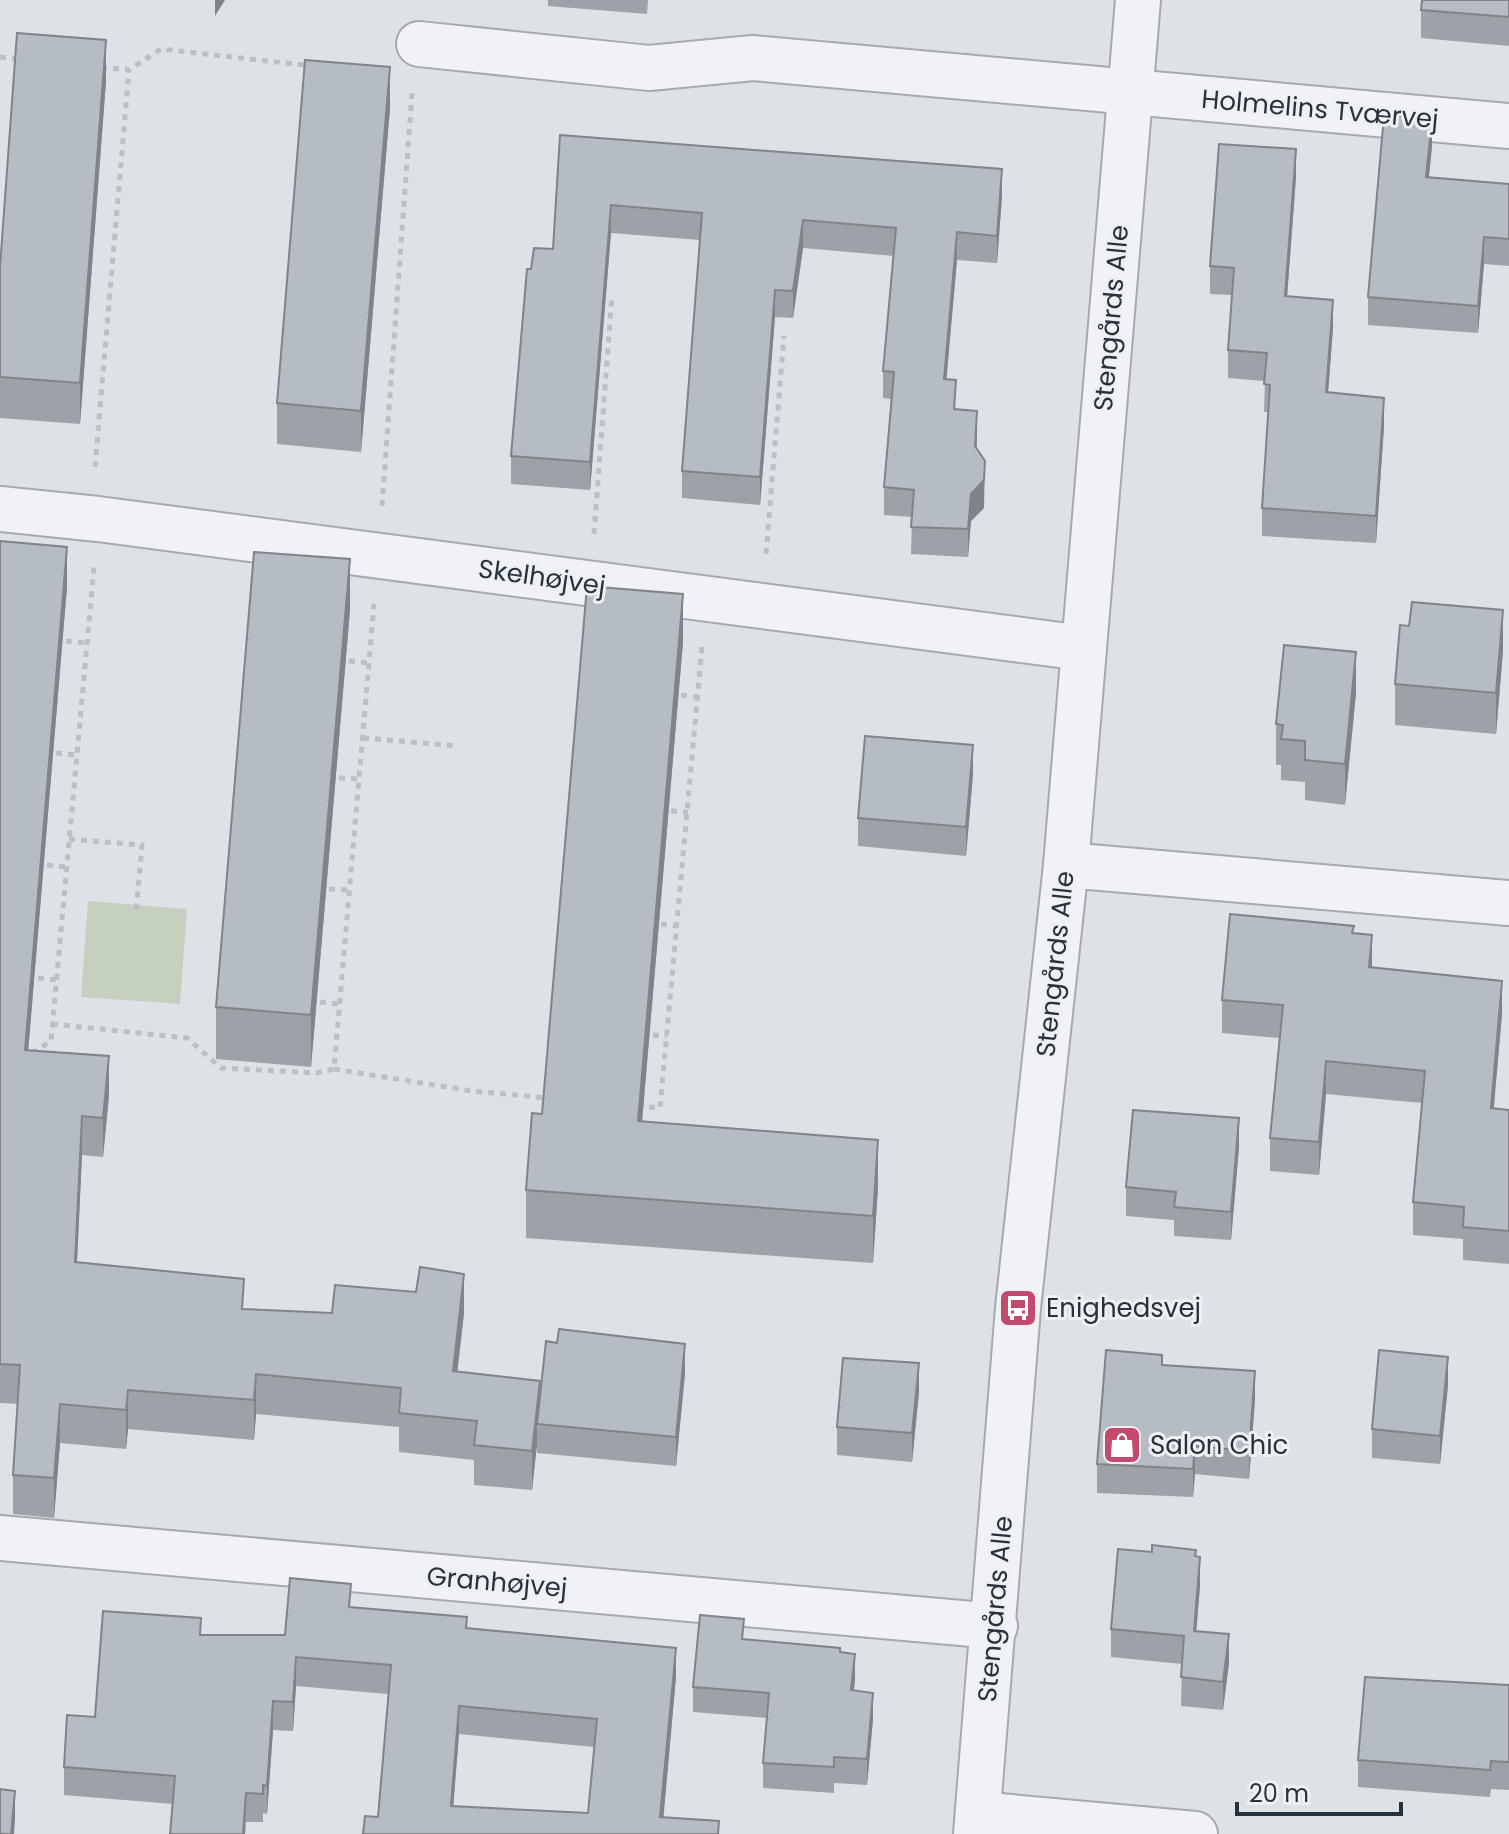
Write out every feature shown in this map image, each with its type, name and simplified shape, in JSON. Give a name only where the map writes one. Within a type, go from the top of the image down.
[{"type":"street","name":"Stengårds Alle","points":[[977,1824],[1018,1308],[1066,865],[1138,0]]},
{"type":"street","points":[[416,61],[649,68],[753,58],[1130,93]]},
{"type":"street","name":"Holmelins Tværvej","points":[[1130,93],[1509,126]]},
{"type":"street","name":"Skelhøjvej","points":[[0,509],[379,555],[1083,648]]},
{"type":"street","points":[[1066,865],[1509,903]]},
{"type":"street","name":"Granhøjvej","points":[[0,1538],[995,1626]]},
{"type":"street","points":[[977,1824],[1195,1834]]},
{"type":"path","points":[[86,65],[129,70],[161,49],[319,67]]},
{"type":"path","points":[[0,57],[29,60]]},
{"type":"path","points":[[334,1069],[379,555],[416,61]]},
{"type":"path","points":[[28,1055],[51,1041],[87,643],[129,70]]},
{"type":"path","points":[[590,584],[612,295]]},
{"type":"path","points":[[761,606],[784,336]]},
{"type":"path","points":[[629,1105],[660,1108],[707,598]]},
{"type":"path","points":[[66,641],[87,643]]},
{"type":"path","points":[[349,661],[369,663]]},
{"type":"path","points":[[681,695],[698,697]]},
{"type":"path","points":[[363,738],[459,746]]},
{"type":"path","points":[[56,753],[76,755]]},
{"type":"path","points":[[339,778],[359,779]]},
{"type":"path","points":[[671,811],[688,812]]},
{"type":"path","points":[[69,839],[142,845],[136,913]]},
{"type":"path","points":[[47,865],[66,867]]},
{"type":"path","points":[[329,889],[349,890]]},
{"type":"path","points":[[661,924],[677,926]]},
{"type":"path","points":[[38,978],[57,980]]},
{"type":"path","points":[[320,1002],[339,1004]]},
{"type":"path","points":[[52,1024],[187,1038],[221,1068],[316,1073],[334,1069],[472,1091],[551,1098]]},
{"type":"path","points":[[653,1035],[667,1036]]},
{"type":"green space","points":[[88,901],[187,909],[180,1004],[81,997]]},
{"type":"building","points":[[1422,0],[1509,0],[1509,17],[1421,10]]},
{"type":"building","points":[[17,33],[106,40],[80,383],[0,377],[0,267]]},
{"type":"building","points":[[305,60],[390,67],[361,411],[277,403]]},
{"type":"building","points":[[1384,115],[1432,119],[1426,177],[1509,184],[1509,239],[1484,237],[1478,306],[1368,297]]},
{"type":"building","points":[[560,135],[1002,169],[997,236],[957,232],[944,379],[956,380],[954,409],[977,411],[975,446],[985,461],[984,480],[971,494],[968,529],[911,527],[914,490],[884,487],[894,372],[883,371],[896,228],[803,220],[793,291],[775,290],[760,477],[682,471],[702,213],[611,205],[590,462],[511,456],[527,269],[531,269],[534,248],[553,249]]},
{"type":"building","points":[[1219,144],[1296,149],[1285,296],[1333,300],[1326,392],[1384,398],[1376,516],[1262,508],[1270,385],[1264,384],[1267,353],[1228,350],[1234,268],[1210,266]]},
{"type":"building","points":[[0,541],[67,547],[25,1050],[109,1056],[103,1118],[82,1116],[75,1262],[244,1279],[242,1309],[332,1313],[335,1285],[416,1292],[420,1267],[464,1274],[453,1371],[540,1381],[532,1451],[474,1445],[477,1421],[399,1413],[401,1388],[256,1374],[254,1400],[128,1390],[126,1410],[60,1404],[54,1478],[13,1475],[20,1365],[0,1364]]},
{"type":"building","points":[[254,552],[350,559],[311,1015],[216,1007]]},
{"type":"building","points":[[587,586],[683,594],[638,1121],[878,1140],[873,1216],[526,1190],[532,1113],[542,1114]]},
{"type":"building","points":[[1412,602],[1503,610],[1496,693],[1395,684],[1400,625],[1409,626]]},
{"type":"building","points":[[1284,645],[1356,652],[1345,764],[1305,760],[1305,741],[1281,739],[1283,725],[1276,724]]},
{"type":"building","points":[[865,736],[973,745],[966,827],[858,818]]},
{"type":"building","points":[[1230,914],[1354,926],[1352,933],[1372,935],[1369,967],[1502,981],[1491,1108],[1509,1110],[1509,1231],[1463,1227],[1464,1207],[1413,1202],[1425,1071],[1326,1061],[1319,1142],[1270,1138],[1283,1005],[1222,1000]]},
{"type":"building","points":[[1133,1110],[1239,1118],[1231,1212],[1174,1207],[1176,1192],[1126,1187]]},
{"type":"building","points":[[559,1329],[685,1344],[676,1437],[537,1424],[546,1341],[557,1343]]},
{"type":"building","points":[[1106,1350],[1162,1355],[1162,1365],[1255,1371],[1249,1451],[1195,1446],[1193,1469],[1097,1464]]},
{"type":"building","points":[[1379,1350],[1448,1357],[1440,1436],[1372,1429]]},
{"type":"building","points":[[843,1358],[919,1363],[912,1433],[837,1427]]},
{"type":"building","points":[[1152,1545],[1196,1550],[1195,1556],[1200,1557],[1194,1631],[1229,1634],[1223,1682],[1181,1677],[1184,1636],[1111,1629],[1118,1549],[1152,1552]]},
{"type":"building","points":[[290,1578],[351,1584],[349,1607],[467,1617],[466,1628],[676,1648],[660,1817],[719,1821],[718,1834],[363,1834],[365,1816],[378,1817],[391,1665],[296,1657],[293,1702],[273,1701],[267,1786],[263,1785],[263,1794],[246,1793],[243,1834],[170,1834],[175,1776],[64,1767],[67,1715],[95,1717],[103,1611],[201,1618],[200,1635],[285,1635]],"holes":[[[459,1706],[597,1719],[588,1813],[451,1806]]]},
{"type":"building","points":[[700,1615],[744,1619],[742,1639],[840,1648],[840,1652],[855,1654],[851,1690],[873,1693],[867,1759],[834,1757],[834,1767],[763,1763],[769,1693],[693,1687]]},
{"type":"building","points":[[1365,1677],[1509,1685],[1509,1762],[1491,1761],[1490,1770],[1358,1760]]},
{"type":"building","points":[[0,1789],[15,1791],[11,1834],[0,1834]]},
{"type":"place","name":"Enighedsvej","points":[[1018,1308]]},
{"type":"place","name":"Salon Chic","points":[[1122,1445]]}]
